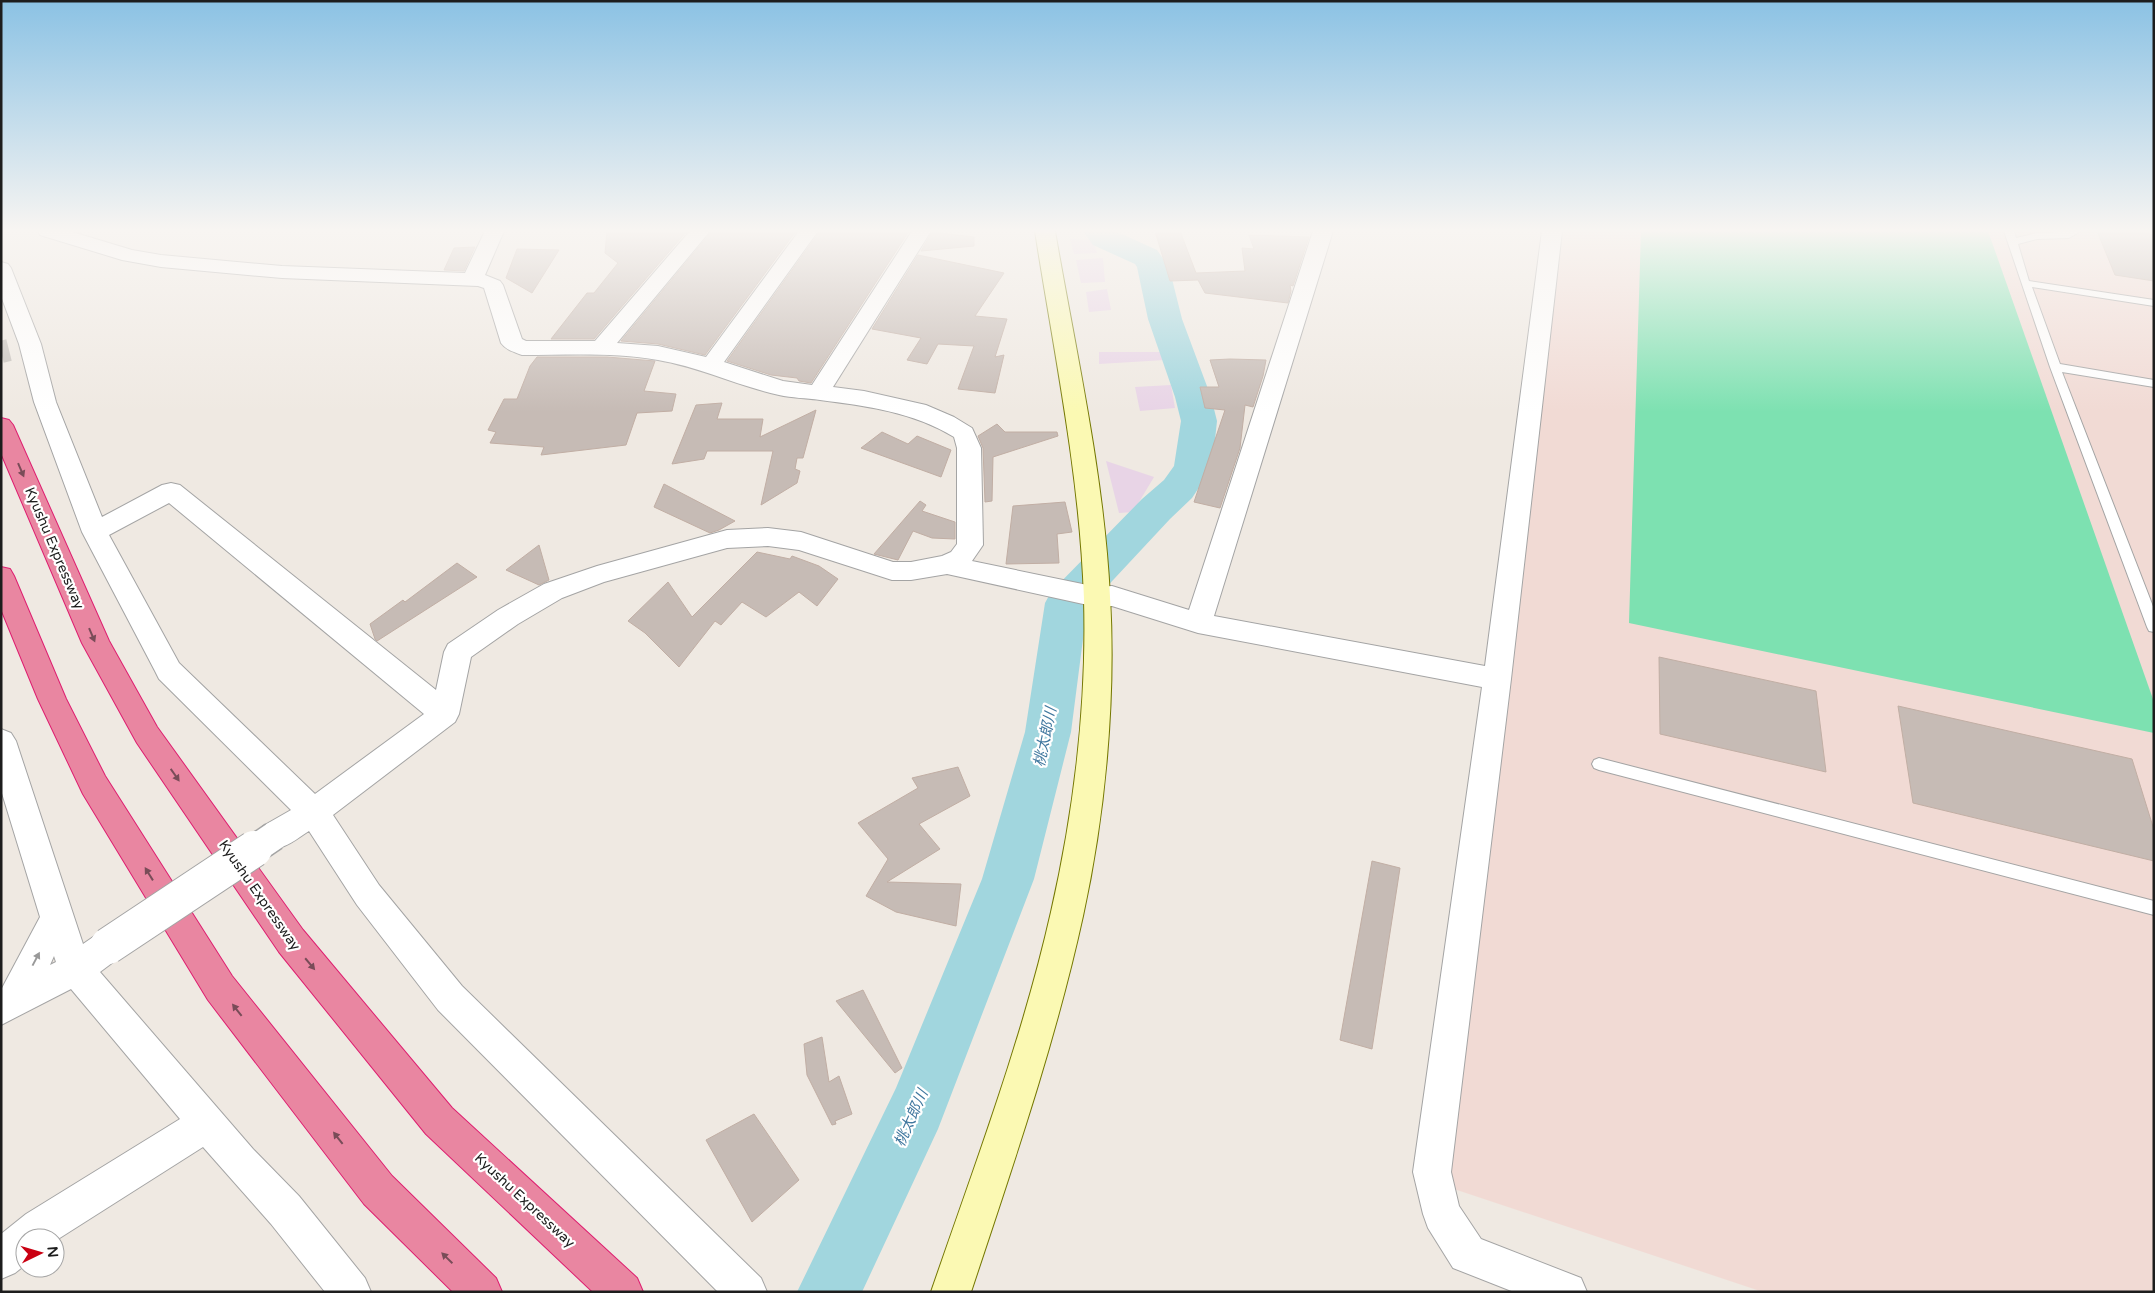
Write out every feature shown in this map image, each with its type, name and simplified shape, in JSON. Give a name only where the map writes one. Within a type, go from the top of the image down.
[{"type":"highway","name":"Kyushu Expressway","points":[[1,425],[96,643],[142,726],[291,941],[439,1121],[623,1292]]},
{"type":"highway","points":[[1,576],[52,699],[94,785],[220,988],[378,1190],[482,1292]]},
{"type":"street","points":[[7,291],[20,347],[45,402],[95,532],[169,672],[314,812],[368,895],[450,998],[747,1292]]},
{"type":"street","points":[[8,1004],[76,969],[274,836],[314,812],[445,714],[458,652],[508,617],[553,591],[597,574],[727,539],[768,537],[801,541],[892,571],[911,571],[947,565],[960,559],[970,545],[969,448],[964,433],[946,422],[918,410],[864,398],[780,388],[711,364],[658,353],[601,348],[522,348],[512,343],[495,291]]},
{"type":"street","points":[[601,348],[650,291]]},
{"type":"street","points":[[711,364],[765,291]]},
{"type":"street","points":[[819,392],[884,291]]},
{"type":"street","points":[[951,1292],[1011,1116],[1066,920],[1084,820],[1096,706],[1097,597],[1082,444],[1054,291]]},
{"type":"street","points":[[1198,623],[1304,291]]},
{"type":"street","points":[[1545,291],[1497,679],[1432,1172],[1442,1214],[1467,1254],[1567,1292]]},
{"type":"street","points":[[95,532],[171,491],[445,714]]},
{"type":"street","points":[[947,565],[1097,597],[1112,596],[1198,623],[1497,679]]},
{"type":"street","points":[[1,741],[57,918],[76,969],[207,1124],[284,1210],[351,1292]]},
{"type":"street","points":[[8,1004],[57,918]]},
{"type":"street","points":[[40,1228],[207,1124]]},
{"type":"street","points":[[1,1259],[15,1248]]},
{"type":"lane","points":[[2028,291],[2055,367],[2148,598],[2154,627]]},
{"type":"lane","points":[[2079,291],[2154,303]]},
{"type":"lane","points":[[2055,367],[2154,384]]},
{"type":"lane","points":[[1599,764],[2154,908]]},
{"type":"shaded area","points":[[1107,291],[1111,310],[1089,312],[1086,292]]},
{"type":"shaded area","points":[[1552,291],[2154,291],[2154,1292],[1763,1292],[1445,1186]]},
{"type":"shaded area","points":[[1099,352],[1163,352],[1165,360],[1099,364]]},
{"type":"shaded area","points":[[1171,385],[1175,408],[1140,411],[1135,387]]},
{"type":"shaded area","points":[[1106,461],[1154,477],[1133,512],[1119,513]]},
{"type":"green space","points":[[1639,291],[2009,291],[2154,702],[2154,733],[1629,623]]},
{"type":"building","points":[[595,291],[635,291],[594,339],[551,339],[587,293]]},
{"type":"building","points":[[662,291],[752,291],[705,355],[658,344],[621,341]]},
{"type":"building","points":[[777,291],[870,291],[811,383],[799,381],[797,378],[771,375],[727,361]]},
{"type":"building","points":[[895,291],[992,291],[975,316],[1007,319],[995,357],[1004,355],[995,393],[958,389],[974,346],[938,344],[927,364],[907,360],[921,338],[872,329]]},
{"type":"building","points":[[1204,291],[1291,291],[1288,303],[1205,293]]},
{"type":"building","points":[[537,357],[607,357],[655,361],[644,391],[676,394],[672,411],[637,413],[626,445],[541,455],[544,447],[490,443],[496,432],[488,430],[504,399],[517,399],[530,366]]},
{"type":"building","points":[[1210,360],[1266,360],[1253,407],[1245,405],[1240,448],[1220,508],[1194,502],[1225,410],[1205,408],[1200,387],[1219,387]]},
{"type":"building","points":[[722,403],[717,419],[763,419],[760,437],[816,410],[803,458],[797,458],[795,469],[800,471],[797,483],[761,505],[773,451],[707,451],[704,459],[672,464],[696,405]]},
{"type":"building","points":[[997,424],[1005,432],[1057,432],[1058,436],[993,457],[992,501],[985,502],[983,448],[978,436]]},
{"type":"building","points":[[882,432],[908,444],[917,436],[951,450],[941,477],[861,448]]},
{"type":"building","points":[[664,484],[735,521],[710,533],[654,507]]},
{"type":"building","points":[[920,501],[926,505],[922,511],[955,522],[955,539],[932,538],[913,531],[898,560],[874,554]]},
{"type":"building","points":[[1065,502],[1072,532],[1057,534],[1059,563],[1006,564],[1013,506]]},
{"type":"building","points":[[539,545],[549,580],[539,585],[506,570]]},
{"type":"building","points":[[757,552],[790,559],[792,556],[819,566],[838,579],[817,606],[799,592],[766,617],[742,602],[721,625],[715,621],[679,667],[645,633],[628,621],[668,582],[692,617]]},
{"type":"building","points":[[457,563],[477,577],[377,641],[375,639],[370,624],[403,600],[405,602]]},
{"type":"building","points":[[1659,657],[1816,691],[1826,772],[1660,734]]},
{"type":"building","points":[[1898,706],[2132,759],[2154,830],[2154,861],[1913,803]]},
{"type":"building","points":[[958,767],[970,796],[919,824],[940,849],[887,882],[961,884],[956,926],[896,912],[866,896],[888,859],[858,823],[918,788],[912,778]]},
{"type":"building","points":[[1372,861],[1400,868],[1372,1049],[1340,1040]]},
{"type":"building","points":[[863,990],[902,1068],[895,1073],[836,1001]]},
{"type":"building","points":[[822,1037],[829,1082],[839,1076],[852,1114],[835,1121],[836,1124],[832,1125],[807,1075],[804,1044]]},
{"type":"building","points":[[754,1114],[799,1180],[752,1222],[706,1140]]},
{"type":"waterway","name":"桃太郎川","points":[[829,1292],[917,1108],[1008,879],[1048,732],[1066,603],[1156,509],[1178,489],[1193,468],[1199,421],[1193,397],[1165,319],[1159,291]]},
{"type":"tunnel","points":[[1,352],[9,350]]}]
